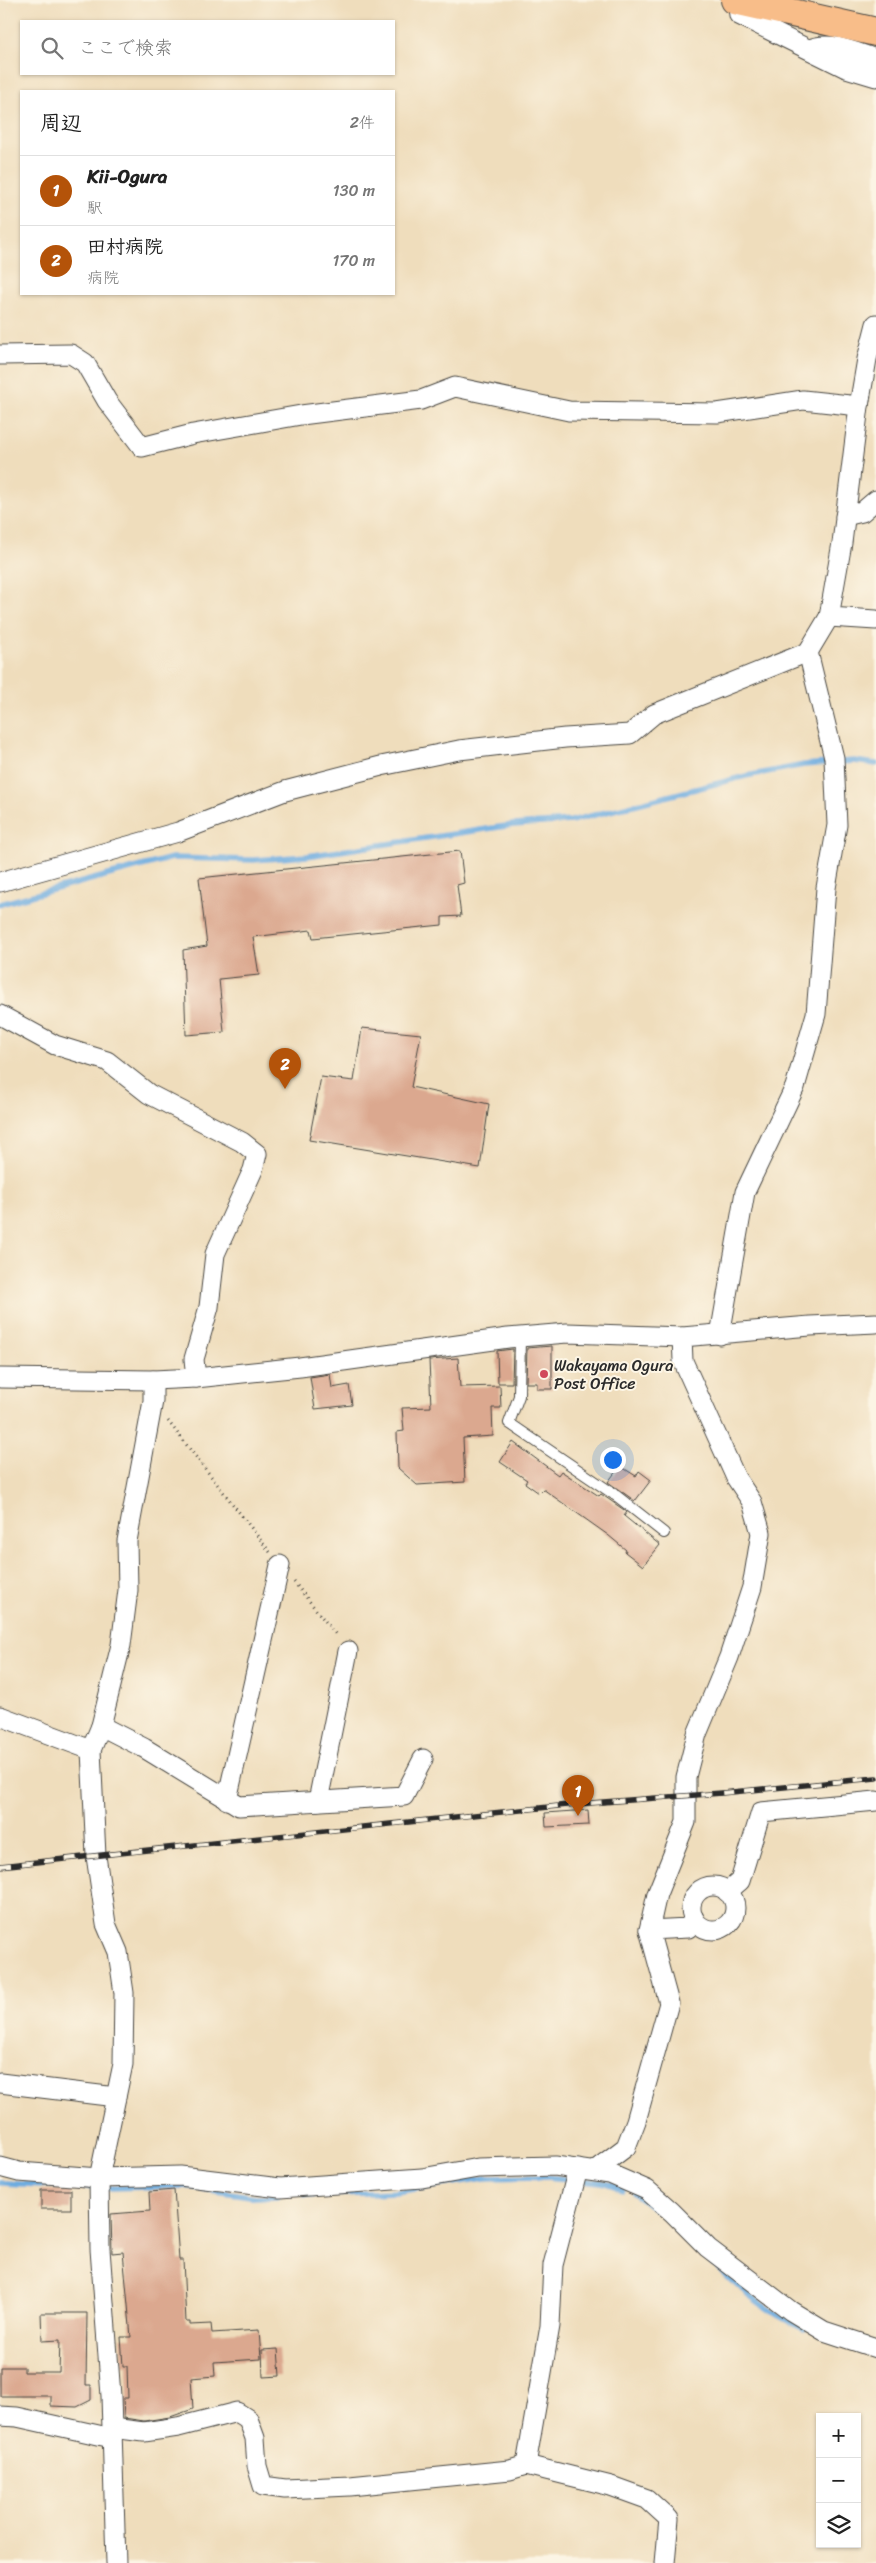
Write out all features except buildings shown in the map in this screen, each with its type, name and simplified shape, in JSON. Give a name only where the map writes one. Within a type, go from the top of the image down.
[{"type":"main road","points":[[736,0],[876,32]]},
{"type":"street","points":[[736,0],[739,15],[846,68],[876,77]]},
{"type":"street","points":[[810,49],[818,45],[876,58]]},
{"type":"street","points":[[0,882],[178,832],[285,791],[381,766],[459,750],[565,738],[630,734],[654,714],[808,652],[829,617],[845,516],[859,406],[867,359],[876,324]]},
{"type":"street","points":[[0,355],[71,354],[86,363],[107,401],[142,447],[193,434],[301,415],[421,400],[455,387],[569,411],[717,413],[803,400],[859,406]]},
{"type":"street","points":[[845,516],[862,512],[876,500]]},
{"type":"street","points":[[829,617],[876,620]]},
{"type":"street","points":[[720,1335],[745,1192],[795,1086],[816,1014],[826,888],[837,825],[834,758],[808,652]]},
{"type":"street","points":[[0,1015],[54,1044],[108,1061],[149,1094],[242,1142],[257,1154],[253,1170],[215,1254],[209,1307],[194,1358],[196,1378]]},
{"type":"street","points":[[0,1378],[153,1380],[196,1378],[300,1367],[520,1337],[567,1333],[682,1337],[810,1326],[876,1323]]},
{"type":"street","points":[[526,2465],[550,2326],[554,2265],[586,2170],[626,2148],[636,2121],[669,2003],[649,1930],[657,1894],[686,1822],[686,1777],[697,1734],[729,1657],[752,1587],[761,1533],[752,1502],[736,1478],[683,1361],[682,1337]]},
{"type":"street","points":[[116,2563],[112,2433],[100,2249],[98,2178],[123,2064],[124,1993],[118,1952],[106,1924],[96,1856],[91,1750],[101,1726],[121,1645],[128,1590],[127,1541],[152,1400],[153,1380]]},
{"type":"street","points":[[228,1800],[280,1565]]},
{"type":"street","points":[[318,1801],[348,1651]]},
{"type":"street","points":[[0,1716],[91,1750]]},
{"type":"street","points":[[101,1726],[144,1748],[239,1806],[404,1796],[423,1759]]},
{"type":"street","points":[[728,1892],[740,1882],[760,1812],[876,1801]]},
{"type":"street","points":[[710,1886],[718,1886],[728,1892],[735,1904],[734,1912],[729,1922],[723,1927],[708,1929],[694,1918],[691,1904],[697,1893],[710,1886]]},
{"type":"street","points":[[649,1930],[688,1928],[694,1918]]},
{"type":"street","points":[[0,2083],[116,2097]]},
{"type":"street","points":[[0,2168],[19,2172],[98,2178],[180,2176],[280,2188],[422,2178],[478,2168],[555,2166],[610,2174],[647,2190],[708,2248],[791,2311],[824,2330],[876,2348]]},
{"type":"street","points":[[0,2416],[17,2417],[112,2433],[144,2432],[178,2427],[237,2412],[248,2418],[263,2486],[285,2489],[350,2486],[510,2470],[526,2465],[571,2475],[647,2499],[668,2519],[665,2563]]},
{"type":"lane","points":[[520,1337],[519,1396],[509,1423],[618,1497],[664,1533]]},
{"type":"path","points":[[152,1400],[348,1651]]},
{"type":"waterway","points":[[0,904],[172,858],[253,860],[307,856],[513,825],[571,821],[746,776],[804,765],[854,761],[876,764]]},
{"type":"waterway","points":[[305,2195],[396,2192],[485,2178],[546,2177],[602,2182],[623,2189]]},
{"type":"waterway","points":[[0,2183],[113,2188],[184,2186],[256,2197],[278,2196]]},
{"type":"waterway","points":[[634,2193],[655,2209]]},
{"type":"waterway","points":[[709,2259],[753,2298],[791,2323],[804,2329]]},
{"type":"railway","points":[[0,1866],[577,1804],[722,1793],[876,1778]]},
{"type":"place","name":"田村病院","points":[[285,1089]]},
{"type":"place","name":"Wakayama Ogura Post Office","points":[[544,1374]]},
{"type":"place","name":"Kii-Ogura","points":[[578,1816]]}]
